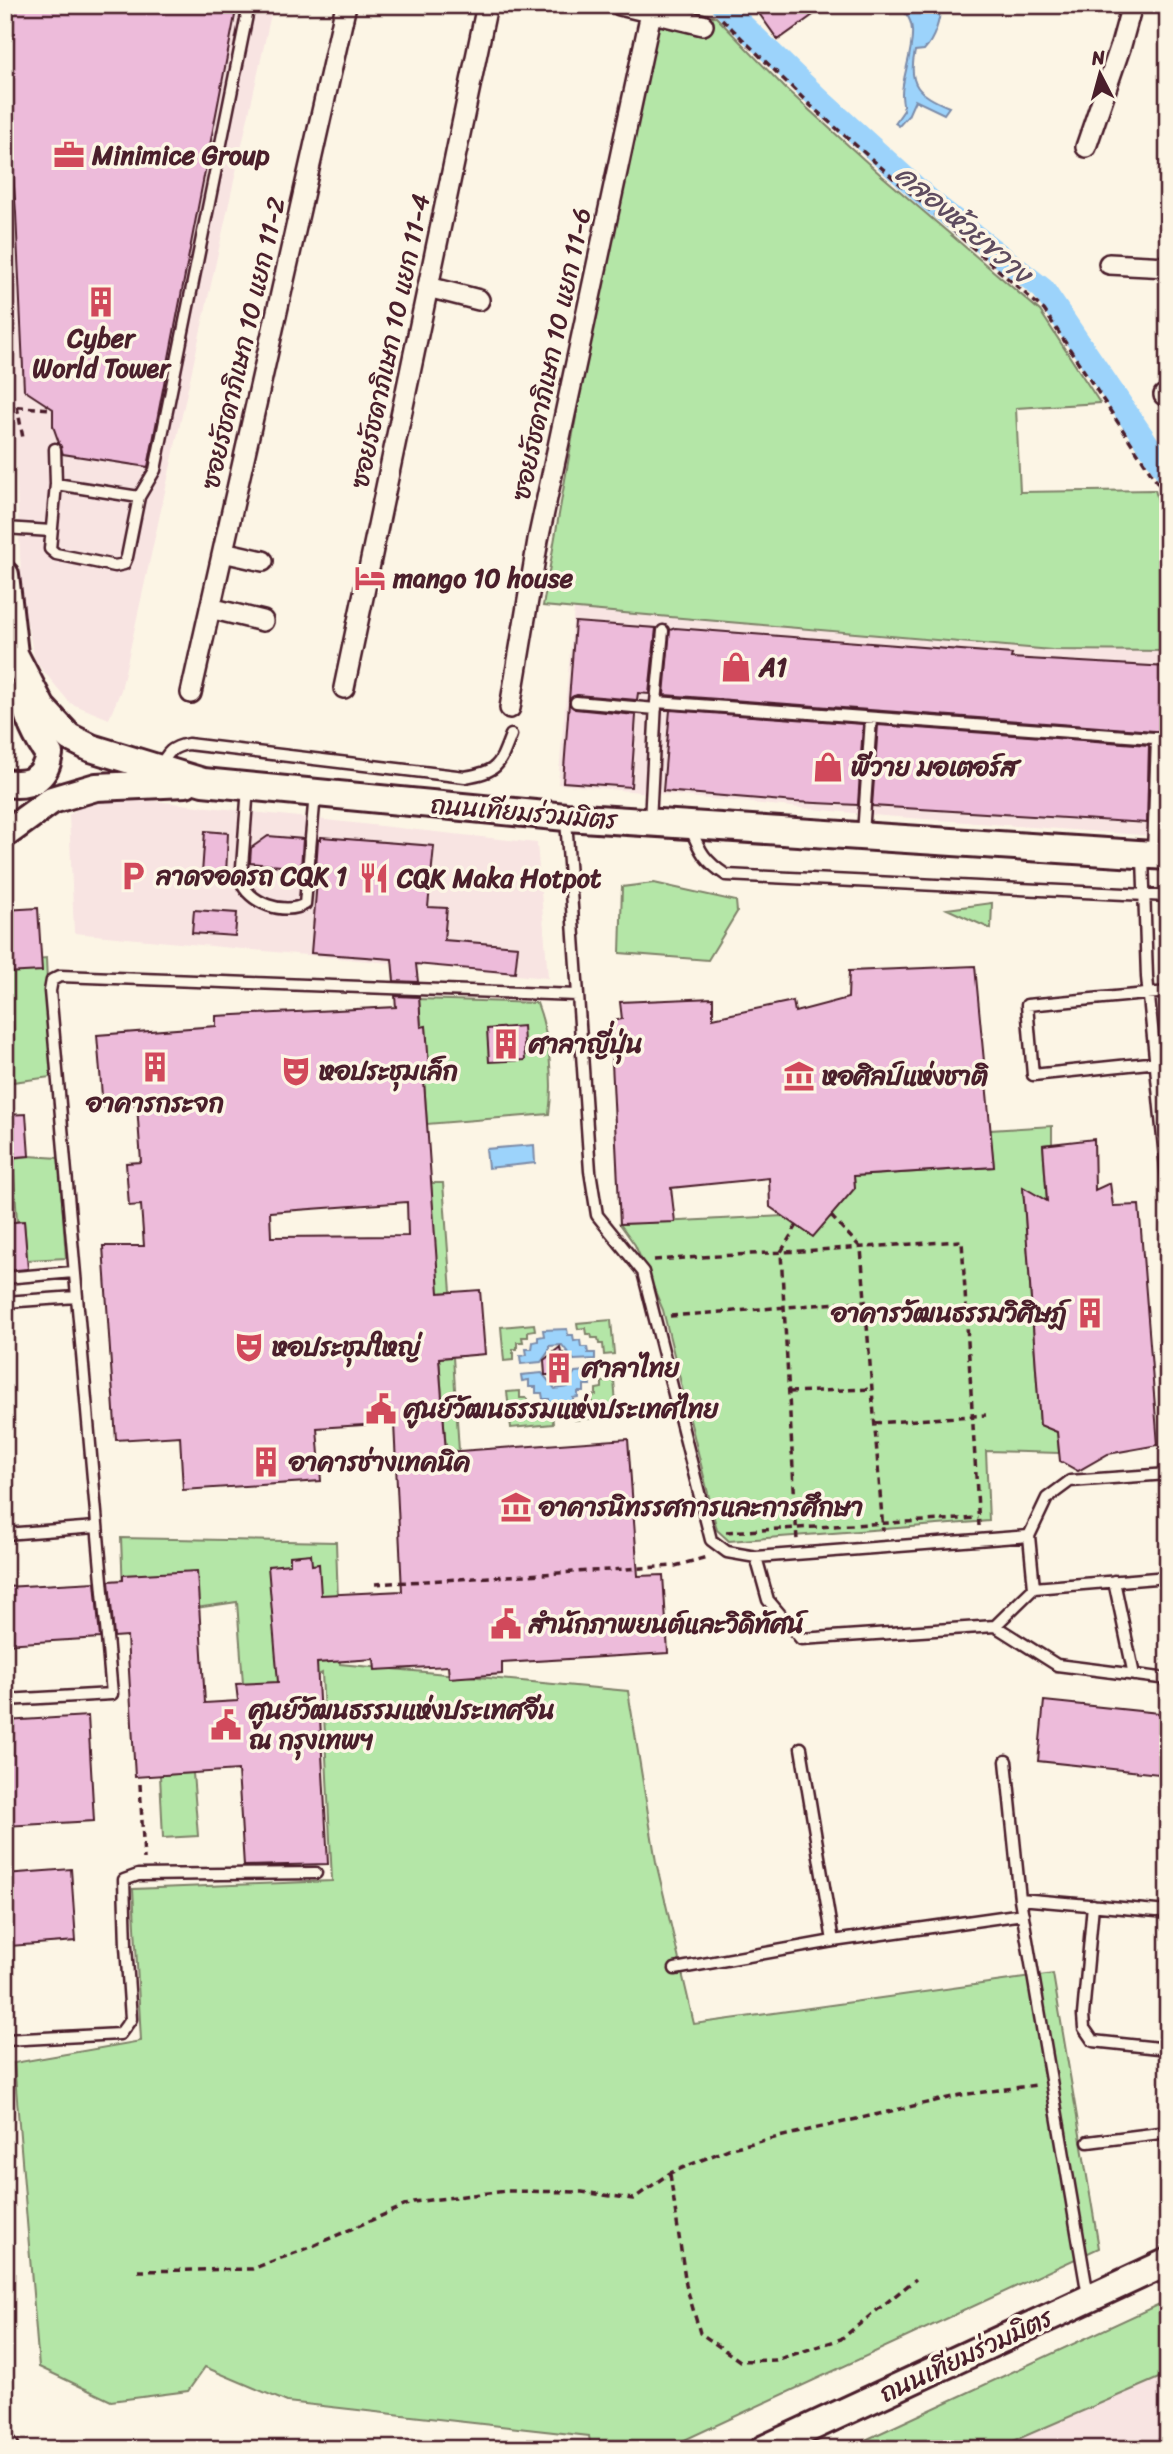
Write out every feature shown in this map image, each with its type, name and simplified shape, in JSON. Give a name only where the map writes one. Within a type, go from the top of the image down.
[{"type":"street","name":"ซอยรัชดาภิเษก 10 แยก 11-2","points":[[191,693],[346,5]]},
{"type":"street","name":"ซอยรัชดาภิเษก 10 แยก 11-4","points":[[344,688],[487,5]]},
{"type":"street","points":[[620,5],[651,13],[710,20]]},
{"type":"street","points":[[1086,147],[1132,5]]},
{"type":"street","name":"ซอยรัชดาภิเษก 10 แยก 11-6","points":[[510,708],[538,540],[651,13]]},
{"type":"street","points":[[1109,264],[1168,267]]},
{"type":"street","points":[[428,287],[479,300]]},
{"type":"street","points":[[223,552],[263,561]]},
{"type":"street","name":"ถนนเทียมร่วมมิตร","points":[[5,575],[14,654],[42,708],[69,737],[91,748],[203,782],[566,817],[1154,855]]},
{"type":"street","points":[[211,608],[263,621]]},
{"type":"street","points":[[10,781],[36,780],[47,770],[49,754],[43,747],[26,708],[14,654]]},
{"type":"street","points":[[5,834],[52,800],[96,787],[203,782]]},
{"type":"street","name":"ถนนเทียมร่วมมิตร","points":[[764,2449],[1168,2262]]},
{"type":"lane","points":[[55,449],[56,484],[50,549],[56,554],[115,566],[124,564],[139,498],[155,470],[249,5]]},
{"type":"lane","points":[[56,484],[139,498]]},
{"type":"lane","points":[[5,528],[51,531]]},
{"type":"lane","points":[[650,822],[663,631]]},
{"type":"lane","points":[[576,702],[1162,738],[1154,855],[1144,895],[1149,994],[1168,1188]]},
{"type":"lane","points":[[863,836],[871,719]]},
{"type":"lane","points":[[160,768],[173,747],[188,744],[465,777],[495,769],[512,735]]},
{"type":"lane","points":[[248,786],[241,880],[244,890],[255,900],[282,908],[298,909],[305,904],[316,793]]},
{"type":"lane","points":[[566,817],[590,1171],[597,1215],[643,1272],[711,1540],[727,1552],[756,1557],[1029,1536]]},
{"type":"lane","points":[[689,825],[698,848],[708,863],[726,875],[1168,896]]},
{"type":"lane","points":[[5,1700],[111,1695],[50,991],[52,980],[61,976],[577,995]]},
{"type":"lane","points":[[1168,992],[1027,1005],[1033,1075],[1168,1061]]},
{"type":"lane","points":[[5,1278],[74,1272]]},
{"type":"lane","points":[[5,1303],[76,1297]]},
{"type":"lane","points":[[1034,1588],[1029,1536],[1047,1498],[1070,1481],[1168,1474]]},
{"type":"lane","points":[[5,1534],[96,1527]]},
{"type":"lane","points":[[756,1557],[768,1600],[801,1639],[995,1626],[1057,1665],[1168,1679]]},
{"type":"lane","points":[[995,1626],[1034,1588],[1168,1577]]},
{"type":"lane","points":[[1114,1581],[1134,1675]]},
{"type":"lane","points":[[801,1748],[833,1941]]},
{"type":"lane","points":[[1006,1761],[1020,1899],[1088,2299]]},
{"type":"lane","points":[[5,2040],[120,2034],[131,2019],[124,1880],[138,1875],[316,1873]]},
{"type":"lane","points":[[1020,1899],[1168,1912]]},
{"type":"lane","points":[[1093,1905],[1084,2028],[1093,2041],[1168,2049]]},
{"type":"lane","points":[[675,1969],[833,1941],[1023,1914]]},
{"type":"lane","points":[[1088,2142],[1168,2132]]},
{"type":"path","points":[[710,20],[1044,310],[1159,485],[1168,514]]},
{"type":"path","points":[[5,405],[53,409]]},
{"type":"path","points":[[17,405],[23,438]]},
{"type":"path","points":[[831,1216],[861,1248],[884,1547]]},
{"type":"path","points":[[797,1225],[781,1252],[798,1554]]},
{"type":"path","points":[[635,1261],[962,1241],[980,1540]]},
{"type":"path","points":[[654,1260],[657,1271]]},
{"type":"path","points":[[668,1316],[865,1301]]},
{"type":"path","points":[[789,1392],[872,1389]]},
{"type":"path","points":[[874,1423],[986,1415]]},
{"type":"path","points":[[726,1532],[978,1518]]},
{"type":"path","points":[[375,1584],[675,1566],[727,1552],[726,1532],[719,1521]]},
{"type":"path","points":[[140,1784],[145,1875]]},
{"type":"path","points":[[138,2271],[252,2269],[308,2248],[413,2202],[506,2191],[582,2192],[633,2199],[670,2174],[731,2148],[961,2095],[1052,2083]]},
{"type":"path","points":[[670,2174],[686,2285],[700,2333],[740,2361],[776,2360],[841,2339],[916,2279]]},
{"type":"shaded area","name":"Cyber World Tower","points":[[5,5],[273,5],[121,690],[109,719],[70,703],[35,661],[22,598],[5,229]]},
{"type":"shaded area","points":[[574,609],[1052,650],[1168,651],[1168,837],[884,816],[558,784]]},
{"type":"shaded area","points":[[117,797],[537,843],[548,978],[74,933],[69,815],[91,799]]},
{"type":"shaded area","points":[[1168,2303],[1168,2449],[863,2449]]},
{"type":"green space","points":[[663,5],[716,17],[785,88],[881,175],[1040,311],[1100,403],[1016,408],[1020,492],[1155,490],[1168,535],[1168,651],[1052,650],[543,606],[585,365]]},
{"type":"green space","points":[[654,883],[736,901],[737,912],[708,960],[620,953],[622,887]]},
{"type":"green space","points":[[992,903],[991,929],[947,909]]},
{"type":"green space","points":[[46,958],[51,1077],[5,1083],[5,1045],[14,1044],[11,999],[5,999],[5,962]]},
{"type":"green space","points":[[419,999],[537,1003],[545,1029],[549,1058],[549,1114],[427,1124],[423,1067],[429,1066],[426,1027],[421,1027]]},
{"type":"green space","points":[[1052,1126],[1052,1144],[1043,1145],[1047,1201],[1023,1188],[1040,1424],[1057,1432],[1059,1453],[986,1451],[989,1521],[729,1541],[717,1530],[663,1310],[635,1245],[620,1224],[784,1216],[813,1236],[855,1188],[854,1176],[994,1167],[990,1130]]},
{"type":"green space","points":[[13,1158],[59,1158],[66,1258],[27,1260],[24,1221],[17,1221]]},
{"type":"green space","points":[[431,1183],[443,1183],[451,1292],[438,1293]]},
{"type":"green space","points":[[611,1320],[614,1354],[604,1355],[603,1344],[599,1344],[598,1338],[586,1334],[585,1328],[578,1329],[577,1323]]},
{"type":"green space","points":[[534,1324],[535,1330],[528,1331],[528,1337],[522,1337],[523,1342],[517,1342],[517,1349],[513,1349],[513,1360],[504,1361],[501,1327]]},
{"type":"green space","points":[[453,1357],[459,1451],[446,1450],[439,1358]]},
{"type":"green space","points":[[614,1380],[617,1416],[575,1420],[573,1408],[586,1407],[586,1403],[592,1402],[592,1396],[596,1395],[596,1389],[602,1388],[602,1382]]},
{"type":"green space","points":[[520,1391],[520,1398],[527,1398],[533,1409],[539,1409],[540,1413],[552,1412],[553,1424],[511,1428],[507,1392]]},
{"type":"green space","points":[[121,1538],[336,1542],[340,1664],[628,1691],[656,1862],[694,2024],[1053,1974],[1099,2248],[665,2449],[591,2449],[589,2436],[287,2402],[205,2367],[188,2391],[111,2401],[39,2367],[14,2063],[141,2041],[133,1889],[332,1881],[322,1673],[245,1711],[237,1602],[196,1608],[123,1592]]},
{"type":"green space","points":[[193,1773],[198,1836],[163,1838],[160,1775]]},
{"type":"green space","points":[[1168,2300],[1168,2374],[995,2449],[846,2449]]},
{"type":"water","points":[[893,5],[940,5],[938,23],[931,41],[924,50],[915,51],[913,72],[914,80],[923,93],[949,107],[944,114],[915,100],[908,116],[899,126],[895,123],[904,110],[903,83],[912,32],[904,11]]},
{"type":"water","points":[[534,1145],[535,1163],[488,1168],[486,1149]]},
{"type":"water","points":[[567,1329],[568,1335],[573,1335],[574,1341],[580,1340],[581,1347],[587,1347],[588,1353],[595,1353],[595,1359],[574,1360],[562,1345],[549,1346],[549,1351],[541,1362],[521,1364],[520,1356],[527,1355],[526,1349],[532,1349],[533,1342],[544,1336],[543,1330]]},
{"type":"water","points":[[596,1370],[596,1377],[589,1378],[590,1385],[584,1385],[584,1392],[578,1392],[578,1397],[573,1398],[573,1404],[549,1405],[549,1399],[543,1399],[542,1393],[536,1393],[536,1387],[529,1387],[529,1380],[522,1381],[521,1375],[542,1373],[555,1389],[568,1387],[567,1383],[575,1372]]},
{"type":"building","name":"Cyber World Tower","points":[[5,5],[237,5],[148,467],[63,454],[53,426],[53,409],[24,390],[16,213],[5,65]]},
{"type":"building","points":[[753,5],[827,5],[778,40]]},
{"type":"building","points":[[575,622],[656,628],[649,694],[638,693],[637,700],[577,695],[569,700]]},
{"type":"building","points":[[675,628],[1012,654],[1011,658],[1168,667],[1168,732],[664,695],[670,630]]},
{"type":"building","points":[[569,703],[575,709],[636,715],[631,787],[563,782]]},
{"type":"building","points":[[670,710],[863,724],[858,805],[663,791]]},
{"type":"building","points":[[878,725],[1149,745],[1147,823],[872,806]]},
{"type":"building","points":[[1164,746],[1168,746],[1168,824],[1161,823]]},
{"type":"building","points":[[205,831],[228,833],[226,875],[202,874]]},
{"type":"building","points":[[268,836],[303,839],[301,868],[250,863],[251,848]]},
{"type":"building","name":"CQK Maka Hotpot","points":[[321,837],[434,846],[428,907],[447,908],[444,940],[518,946],[515,973],[416,964],[418,982],[394,981],[392,959],[311,953],[318,840],[321,840]]},
{"type":"building","points":[[38,908],[42,971],[5,973],[5,910]]},
{"type":"building","points":[[194,910],[237,913],[235,936],[192,933]]},
{"type":"building","name":"หอศิลป์แห่งชาติ","points":[[975,966],[994,1167],[854,1176],[855,1188],[813,1237],[770,1207],[769,1178],[671,1188],[675,1222],[620,1224],[610,1022],[622,1019],[620,1002],[713,998],[713,1018],[793,1001],[795,1012],[848,998],[849,971]]},
{"type":"building","points":[[395,996],[419,997],[421,1027],[426,1026],[429,1066],[423,1067],[439,1293],[480,1290],[485,1354],[439,1358],[446,1452],[628,1439],[638,1576],[663,1575],[668,1653],[502,1663],[502,1674],[449,1678],[448,1666],[375,1670],[374,1659],[317,1663],[328,1864],[244,1866],[238,1770],[135,1777],[127,1636],[114,1637],[109,1581],[123,1580],[123,1575],[197,1571],[205,1703],[238,1701],[236,1684],[278,1682],[268,1566],[290,1564],[290,1556],[311,1554],[312,1565],[319,1564],[321,1595],[402,1591],[394,1423],[317,1428],[321,1481],[183,1490],[180,1436],[116,1440],[103,1246],[144,1246],[141,1205],[129,1206],[126,1163],[141,1162],[137,1105],[103,1108],[97,1035],[216,1026],[216,1016],[396,1007]],"holes":[[[407,1202],[408,1236],[271,1237],[270,1212]]]},
{"type":"building","name":"ศาลาญี่ปุ่น","points":[[523,1026],[525,1060],[489,1062],[487,1029]]},
{"type":"building","points":[[26,1114],[29,1156],[5,1158],[5,1115]]},
{"type":"building","name":"อาคารวัฒนธรรมวิศิษฏ์","points":[[1094,1139],[1095,1190],[1110,1183],[1113,1206],[1139,1205],[1158,1445],[1108,1454],[1078,1471],[1060,1461],[1057,1432],[1040,1425],[1023,1187],[1047,1201],[1043,1145]]},
{"type":"building","points":[[24,1221],[28,1269],[5,1271],[5,1223]]},
{"type":"building","name":"ศาลาไทย","points":[[560,1347],[561,1353],[568,1357],[570,1376],[552,1378],[551,1375],[545,1375],[544,1360]]},
{"type":"building","points":[[95,1582],[100,1638],[5,1644],[5,1587]]},
{"type":"building","points":[[1044,1701],[1168,1714],[1168,1775],[1038,1761]]},
{"type":"building","points":[[88,1716],[94,1821],[5,1826],[5,1721]]},
{"type":"building","points":[[71,1869],[76,1941],[10,1946],[5,1874]]},
{"type":"waterway","name":"คลองห้วยขวาง","points":[[722,5],[819,99],[932,202],[1043,289],[1168,474]]},
{"type":"place","name":"Minimice Group","points":[[69,155]]},
{"type":"place","name":"Cyber World Tower","points":[[101,302]]},
{"type":"place","name":"mango 10 house","points":[[370,578]]},
{"type":"place","name":"A1","points":[[736,667]]},
{"type":"place","name":"พีวาย มอเตอร์ส","points":[[828,767]]},
{"type":"place","name":"ลาดจอดรถ CQK 1","points":[[133,876]]},
{"type":"place","name":"CQK Maka Hotpot","points":[[374,878]]},
{"type":"place","name":"ศาลาญี่ปุ่น","points":[[506,1044]]},
{"type":"place","name":"อาคารกระจก","points":[[155,1067]]},
{"type":"place","name":"หอประชุมเล็ก","points":[[296,1071]]},
{"type":"place","name":"หอศิลป์แห่งชาติ","points":[[799,1076]]},
{"type":"place","name":"อาคารวัฒนธรรมวิศิษฏ์","points":[[1090,1313]]},
{"type":"place","name":"หอประชุมใหญ่","points":[[249,1347]]},
{"type":"place","name":"ศาลาไทย","points":[[559,1368]]},
{"type":"place","name":"ศูนย์วัฒนธรรมแห่งประเทศไทย","points":[[381,1409]]},
{"type":"place","name":"อาคารช่างเทคนิค","points":[[266,1462]]},
{"type":"place","name":"อาคารนิทรรศการและการศึกษา","points":[[516,1507]]},
{"type":"place","name":"สำนักภาพยนต์และวิดิทัศน์","points":[[506,1624]]},
{"type":"place","name":"ศูนย์วัฒนธรรมแห่งประเทศจีน ณ กรุงเทพฯ","points":[[226,1725]]}]
